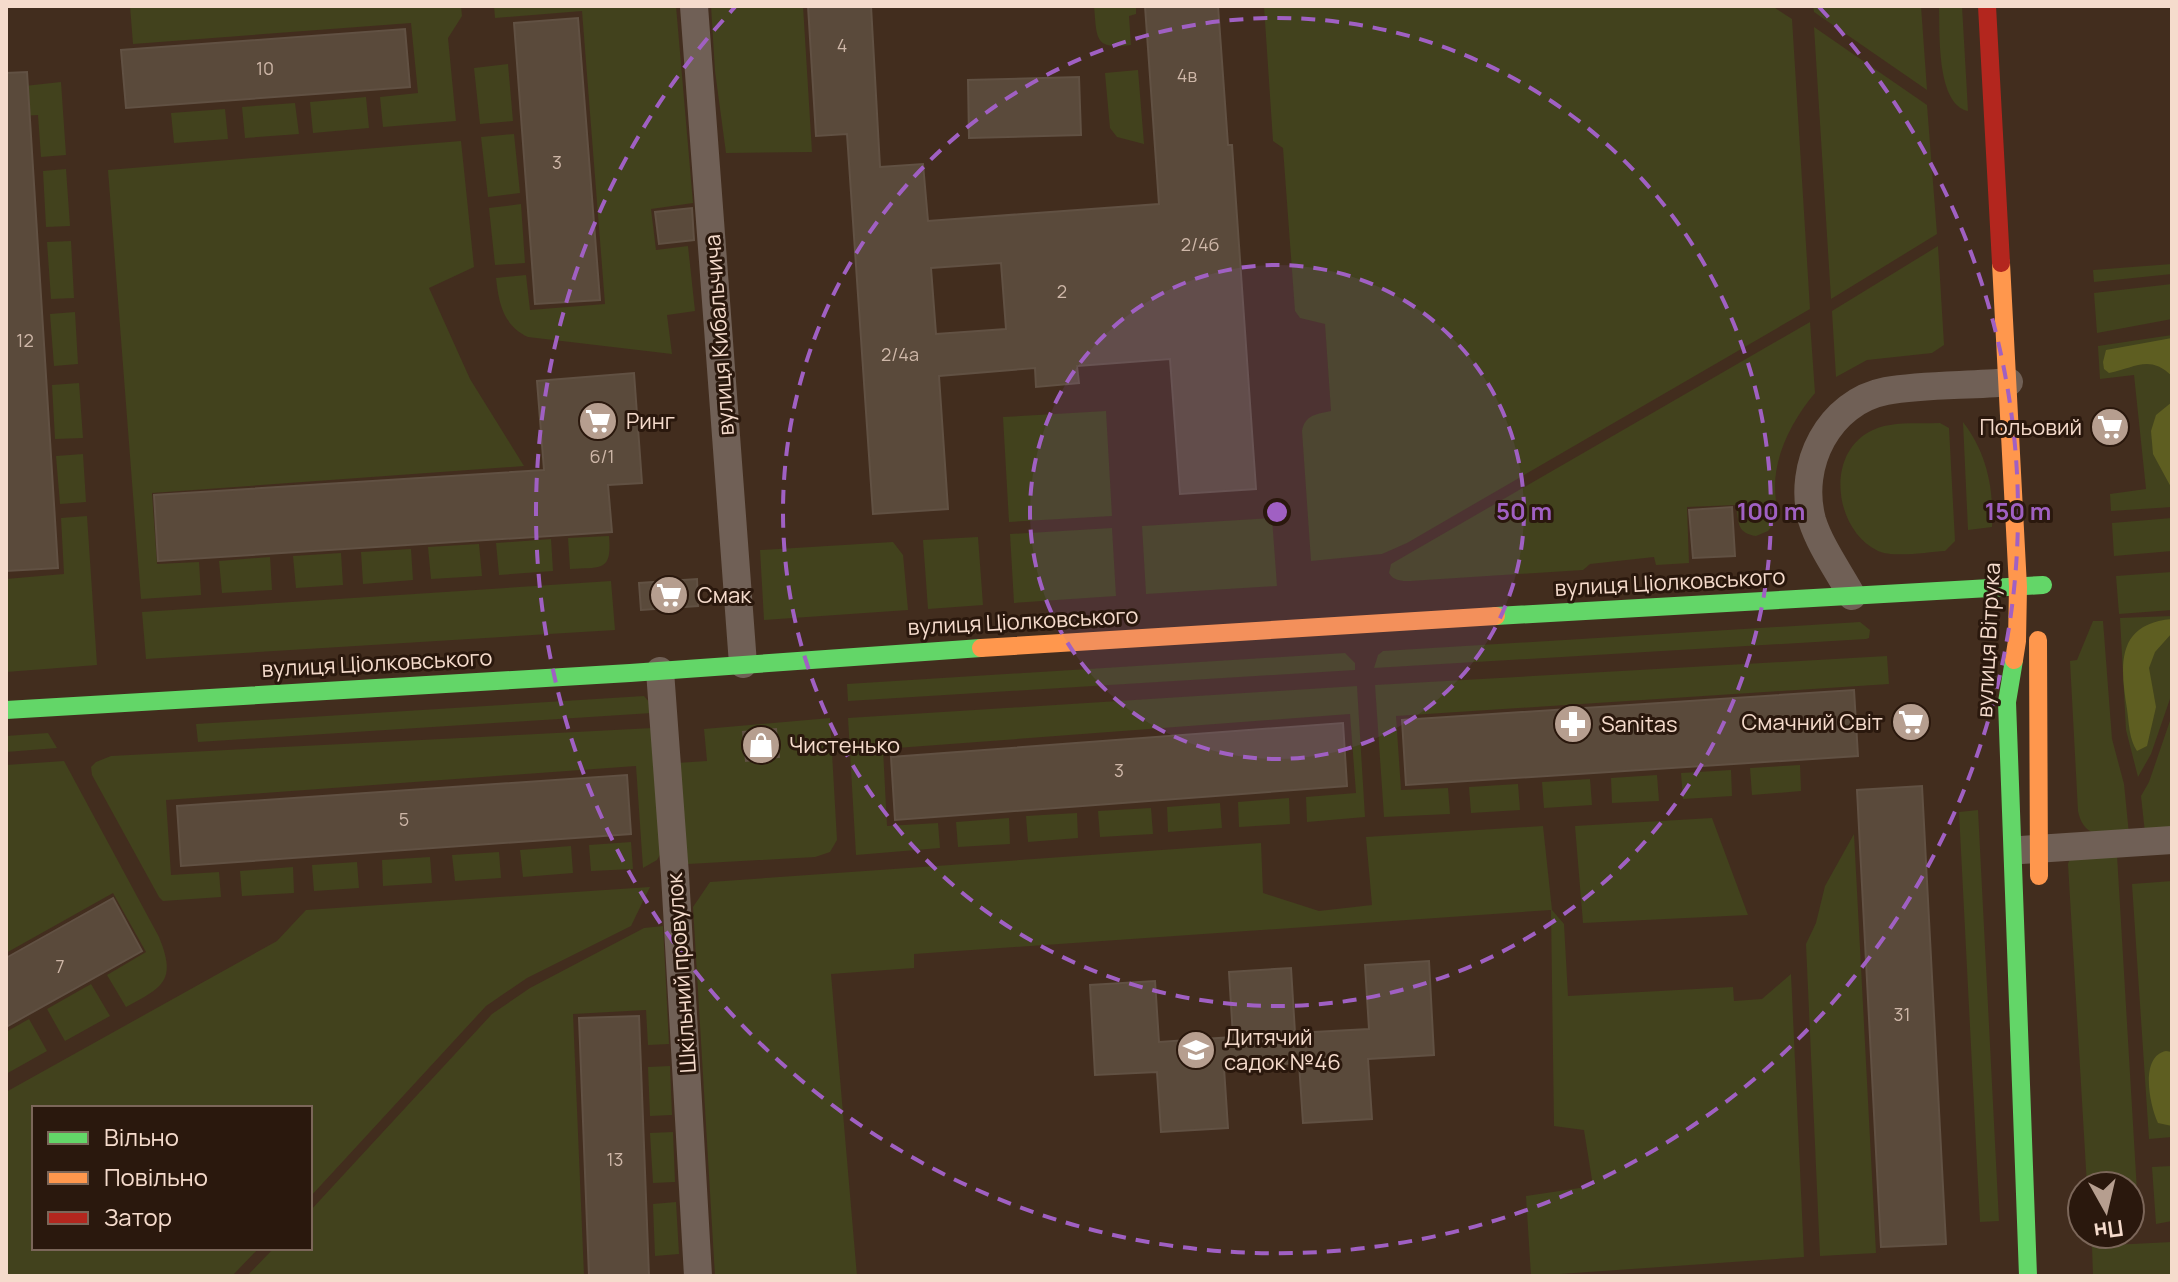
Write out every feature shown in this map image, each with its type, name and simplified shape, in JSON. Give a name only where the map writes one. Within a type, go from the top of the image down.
[{"type":"street","name":"вулиця Кибальчича","points":[[694,6],[743,664]]},
{"type":"street","name":"вулиця Вітрука","points":[[1987,6],[2018,587],[2017,641],[2007,702],[2025,850],[2040,896]]},
{"type":"street","points":[[1852,596],[1812,521],[1812,463],[1827,428],[1860,399],[1886,391],[2009,382]]},
{"type":"street","name":"вулиця Ціолковського","points":[[6,710],[2043,584]]},
{"type":"street","name":"вулиця Вітрука","points":[[2028,1276],[2025,850],[2040,626]]},
{"type":"street","name":"Шкільний провулок","points":[[660,671],[698,1276]]},
{"type":"street","points":[[2025,850],[2172,840]]},
{"type":"shaded area","points":[[130,6],[461,6],[462,16],[448,38],[456,121],[383,127],[380,97],[418,93],[411,23],[133,44]]},
{"type":"shaded area","points":[[494,6],[676,6],[693,203],[651,209],[656,250],[688,246],[695,311],[667,315],[672,354],[528,337],[513,326],[504,313],[496,278],[526,275],[530,310],[605,304],[582,11],[495,18]]},
{"type":"shaded area","points":[[711,6],[803,6],[812,152],[726,153],[715,71]]},
{"type":"shaded area","points":[[1094,6],[1136,6],[1136,14],[1129,16],[1131,45],[1110,46],[1100,40]]},
{"type":"shaded area","points":[[1264,6],[1772,6],[1792,19],[1810,309],[1407,543],[1382,554],[1311,561],[1302,431],[1309,418],[1331,411],[1325,324],[1300,318],[1295,311],[1283,148],[1273,141]]},
{"type":"shaded area","points":[[1813,6],[1921,6],[1927,90],[1814,12]]},
{"type":"shaded area","points":[[1939,6],[1962,6],[1968,111],[1958,106],[1945,82]]},
{"type":"shaded area","points":[[1814,27],[1927,105],[1937,234],[1831,299]]},
{"type":"shaded area","points":[[508,64],[513,121],[480,124],[474,68]]},
{"type":"shaded area","points":[[1138,70],[1144,144],[1117,137],[1110,128],[1105,73]]},
{"type":"shaded area","points":[[61,82],[66,155],[41,157],[38,115],[6,117],[6,88]]},
{"type":"shaded area","points":[[366,97],[369,128],[313,133],[310,102]]},
{"type":"shaded area","points":[[295,103],[299,134],[245,138],[242,107]]},
{"type":"shaded area","points":[[225,109],[228,139],[174,143],[171,113]]},
{"type":"shaded area","points":[[514,134],[520,193],[488,197],[481,137]]},
{"type":"shaded area","points":[[461,141],[474,267],[429,288],[470,379],[524,466],[152,493],[157,564],[199,562],[201,595],[141,599],[108,170]]},
{"type":"shaded area","points":[[66,169],[70,226],[46,227],[43,171]]},
{"type":"shaded area","points":[[521,204],[525,263],[495,265],[489,208]]},
{"type":"shaded area","points":[[71,241],[74,298],[51,299],[47,242]]},
{"type":"shaded area","points":[[1938,246],[1944,345],[1932,353],[1867,360],[1836,377],[1832,311]]},
{"type":"shaded area","points":[[2172,264],[2172,274],[2094,282],[2093,270]]},
{"type":"shaded area","points":[[2172,284],[2172,319],[2097,333],[2094,293]]},
{"type":"shaded area","points":[[75,312],[78,364],[54,366],[50,314]]},
{"type":"shaded area","points":[[1810,322],[1815,393],[1799,414],[1782,449],[1775,487],[1777,519],[1768,531],[1756,536],[1745,532],[1740,526],[1736,505],[1687,507],[1689,563],[1656,565],[1654,557],[1590,564],[1583,570],[1410,581],[1395,579],[1389,573],[1391,564]]},
{"type":"shaded area","points":[[2172,335],[2172,507],[2111,511],[2110,494],[2146,489],[2134,375],[2100,379],[2098,346]]},
{"type":"shaded area","points":[[2172,338],[2172,376],[2164,369],[2149,364],[2109,373],[2104,369],[2106,350]]},
{"type":"shaded area","points":[[79,383],[83,438],[55,439],[52,385]]},
{"type":"shaded area","points":[[2172,402],[2172,489],[2153,454],[2151,431],[2156,415]]},
{"type":"shaded area","points":[[1106,411],[1112,516],[1009,522],[1003,417]]},
{"type":"shaded area","points":[[1963,422],[1978,446],[1987,472],[1992,499],[1992,527],[1968,530]]},
{"type":"shaded area","points":[[1940,423],[1949,428],[1955,541],[1945,551],[1901,554],[1878,551],[1863,541],[1844,509],[1841,472],[1847,455],[1857,441],[1880,427]]},
{"type":"shaded area","points":[[83,454],[86,502],[60,504],[56,456]]},
{"type":"shaded area","points":[[87,516],[97,665],[6,672],[6,579],[64,574],[61,518]]},
{"type":"shaded area","points":[[1272,518],[1277,586],[1146,594],[1142,526]]},
{"type":"shaded area","points":[[2172,518],[2172,551],[2114,556],[2112,523]]},
{"type":"shaded area","points":[[1112,528],[1116,596],[1014,603],[1010,534]]},
{"type":"shaded area","points":[[609,536],[609,556],[603,565],[570,569],[568,538]]},
{"type":"shaded area","points":[[978,537],[983,605],[928,609],[923,540]]},
{"type":"shaded area","points":[[551,539],[553,571],[499,575],[496,543]]},
{"type":"shaded area","points":[[893,542],[903,555],[908,610],[764,620],[760,550]]},
{"type":"shaded area","points":[[479,544],[482,576],[431,579],[428,547]]},
{"type":"shaded area","points":[[411,549],[413,580],[363,584],[361,552]]},
{"type":"shaded area","points":[[341,553],[343,585],[296,588],[293,556]]},
{"type":"shaded area","points":[[270,557],[272,590],[222,593],[219,561]]},
{"type":"shaded area","points":[[2172,572],[2172,610],[2119,614],[2116,576]]},
{"type":"shaded area","points":[[611,581],[615,630],[146,659],[142,612]]},
{"type":"shaded area","points":[[2172,616],[2172,693],[2151,754],[2138,777],[2126,730],[2120,618]]},
{"type":"shaded area","points":[[2172,619],[2172,633],[2155,652],[2149,668],[2156,707],[2147,746],[2137,751],[2131,736],[2123,677],[2126,649],[2140,629],[2154,622]]},
{"type":"shaded area","points":[[2093,621],[2103,621],[2112,739],[2124,784],[2129,834],[2104,835],[2090,831],[2078,811],[2070,661],[2077,660]]},
{"type":"shaded area","points":[[1860,622],[1870,630],[1869,638],[1374,668],[1378,655],[1383,651]]},
{"type":"shaded area","points":[[1345,653],[1355,663],[1355,670],[848,701],[847,684]]},
{"type":"shaded area","points":[[1887,656],[1889,684],[1396,716],[1401,790],[1448,788],[1450,814],[1384,817],[1375,685]]},
{"type":"shaded area","points":[[1357,686],[1365,817],[1307,822],[1306,797],[1356,793],[1350,714],[883,749],[887,826],[938,823],[940,848],[856,855],[848,718]]},
{"type":"shaded area","points":[[644,696],[650,703],[652,713],[198,742],[196,724]]},
{"type":"shaded area","points":[[2172,715],[2172,827],[2145,833],[2141,796],[2149,782]]},
{"type":"shaded area","points":[[830,718],[837,840],[830,852],[815,857],[688,864],[676,763],[707,761],[704,729]]},
{"type":"shaded area","points":[[653,728],[661,853],[657,860],[643,868],[636,766],[166,800],[171,875],[219,872],[221,897],[163,901],[92,775],[91,767],[111,756]]},
{"type":"shaded area","points":[[48,733],[57,748],[6,752],[6,736]]},
{"type":"shaded area","points":[[64,761],[159,937],[164,952],[167,964],[163,981],[149,994],[126,1007],[107,975],[146,952],[113,893],[6,953],[6,765]]},
{"type":"shaded area","points":[[1800,765],[1801,791],[1752,795],[1750,768]]},
{"type":"shaded area","points":[[1731,770],[1732,796],[1683,799],[1681,773]]},
{"type":"shaded area","points":[[1657,775],[1659,801],[1612,803],[1611,778]]},
{"type":"shaded area","points":[[1590,779],[1592,805],[1544,808],[1542,782]]},
{"type":"shaded area","points":[[1518,784],[1520,810],[1471,813],[1469,787]]},
{"type":"shaded area","points":[[1289,798],[1290,824],[1239,827],[1238,802]]},
{"type":"shaded area","points":[[1220,803],[1222,828],[1168,832],[1167,807]]},
{"type":"shaded area","points":[[1151,808],[1153,834],[1100,837],[1098,811]]},
{"type":"shaded area","points":[[1978,810],[1999,1221],[1980,1222],[1959,812]]},
{"type":"shaded area","points":[[1077,813],[1078,838],[1028,842],[1026,816]]},
{"type":"shaded area","points":[[1009,818],[1010,844],[958,847],[956,822]]},
{"type":"shaded area","points":[[1712,818],[1748,915],[1583,923],[1575,826]]},
{"type":"shaded area","points":[[1543,826],[1552,910],[1564,924],[1568,996],[1733,987],[1734,1001],[1762,999],[1791,974],[1804,1257],[1531,1276],[1526,1196],[1593,1186],[1584,1130],[1554,1126],[1551,910],[914,954],[914,968],[831,974],[857,1276],[715,1276],[693,907],[710,882],[1261,843],[1263,893],[1319,911],[1372,905],[1366,837]]},
{"type":"shaded area","points":[[1854,834],[1876,1253],[1820,1256],[1806,944],[1816,923],[1825,886]]},
{"type":"shaded area","points":[[631,842],[633,869],[591,871],[589,845]]},
{"type":"shaded area","points":[[571,846],[573,873],[523,877],[520,850]]},
{"type":"shaded area","points":[[499,852],[501,878],[455,881],[452,855]]},
{"type":"shaded area","points":[[2117,855],[2136,1170],[2086,1170],[2070,858]]},
{"type":"shaded area","points":[[430,857],[432,883],[383,886],[382,860]]},
{"type":"shaded area","points":[[357,862],[359,888],[314,891],[312,865]]},
{"type":"shaded area","points":[[293,867],[294,893],[242,896],[240,871]]},
{"type":"shaded area","points":[[2172,881],[2172,1137],[2149,1139],[2132,884]]},
{"type":"shaded area","points":[[650,887],[631,926],[527,978],[486,1006],[312,1195],[312,1106],[32,1106],[32,1250],[257,1250],[232,1276],[6,1276],[6,1092],[277,941],[306,910]]},
{"type":"shaded area","points":[[663,926],[669,1044],[648,1045],[646,1010],[573,1014],[584,1276],[247,1276],[272,1250],[312,1250],[312,1209],[492,1014],[530,988],[644,928]]},
{"type":"shaded area","points":[[91,984],[110,1016],[65,1041],[47,1009]]},
{"type":"shaded area","points":[[29,1019],[47,1051],[6,1074],[6,1032]]},
{"type":"shaded area","points":[[2166,1051],[2172,1052],[2172,1126],[2158,1123],[2149,1082],[2153,1062]]},
{"type":"shaded area","points":[[670,1066],[672,1115],[650,1116],[648,1067]]},
{"type":"shaded area","points":[[673,1132],[675,1182],[653,1183],[650,1133]]},
{"type":"shaded area","points":[[2172,1166],[2172,1221],[2156,1224],[2152,1167]]},
{"type":"shaded area","points":[[676,1202],[679,1254],[655,1256],[653,1204]]},
{"type":"shaded area","points":[[2172,1242],[2172,1276],[2093,1276],[2092,1250],[2146,1250],[2146,1243]]},
{"type":"building","points":[[808,6],[871,6],[880,167],[923,164],[928,221],[1159,204],[1145,6],[1218,6],[1228,145],[1232,145],[1256,489],[1180,494],[1170,359],[1077,366],[1079,383],[1036,387],[1035,368],[939,376],[948,509],[873,514],[847,134],[816,136]],"holes":[[[1001,263],[1006,329],[936,334],[931,268]]]},
{"type":"building","points":[[578,18],[600,300],[535,304],[514,23]]},
{"type":"building","points":[[405,29],[410,87],[126,108],[121,50]]},
{"type":"building","points":[[27,72],[58,568],[6,571],[6,73]]},
{"type":"building","points":[[1079,77],[1081,135],[969,138],[968,80]]},
{"type":"building","points":[[692,208],[694,240],[659,244],[655,212]]},
{"type":"building","points":[[634,373],[642,483],[608,485],[612,532],[158,561],[154,495],[544,470],[537,381]]},
{"type":"building","points":[[1732,507],[1735,556],[1693,558],[1689,510]]},
{"type":"building","name":"Смак","points":[[697,579],[698,606],[641,610],[639,583]]},
{"type":"building","points":[[1854,690],[1858,756],[1406,785],[1402,720]]},
{"type":"building","points":[[1343,723],[1347,786],[895,820],[891,757]]},
{"type":"building","name":"Чистенько","points":[[776,729],[779,757],[746,761],[743,732]]},
{"type":"building","points":[[627,775],[631,834],[181,866],[177,806]]},
{"type":"building","points":[[1922,786],[1946,1244],[1881,1247],[1857,790]]},
{"type":"building","points":[[113,898],[142,951],[6,1027],[6,958]]},
{"type":"building","name":"Дитячий садок №46","points":[[1429,961],[1434,1055],[1368,1059],[1372,1119],[1303,1123],[1299,1063],[1224,1068],[1228,1128],[1161,1132],[1157,1072],[1095,1075],[1090,985],[1155,981],[1159,1042],[1233,1037],[1229,972],[1291,968],[1295,1033],[1369,1029],[1365,965]]},
{"type":"building","points":[[639,1016],[649,1276],[589,1276],[579,1018]]},
{"type":"traffic: fast","points":[[1496,616],[2043,585]]},
{"type":"traffic: fast","points":[[6,710],[630,673],[981,648]]},
{"type":"traffic: fast","points":[[2014,660],[2007,702],[2028,1276]]},
{"type":"traffic: slow","points":[[2001,263],[2018,587],[2014,660]]},
{"type":"traffic: slow","points":[[981,648],[1496,616]]},
{"type":"traffic: slow","points":[[2038,640],[2039,876]]},
{"type":"traffic: jam","points":[[1987,6],[2001,263]]},
{"type":"place","name":"Ринг","points":[[598,421]]},
{"type":"place","name":"Польовий","points":[[2110,427]]},
{"type":"place","name":"Смак","points":[[669,595]]},
{"type":"place","name":"Смачний Світ","points":[[1911,722]]},
{"type":"place","name":"Sanitas","points":[[1573,724]]},
{"type":"place","name":"Чистенько","points":[[761,745]]},
{"type":"place","name":"Дитячий садок №46","points":[[1196,1050]]}]
